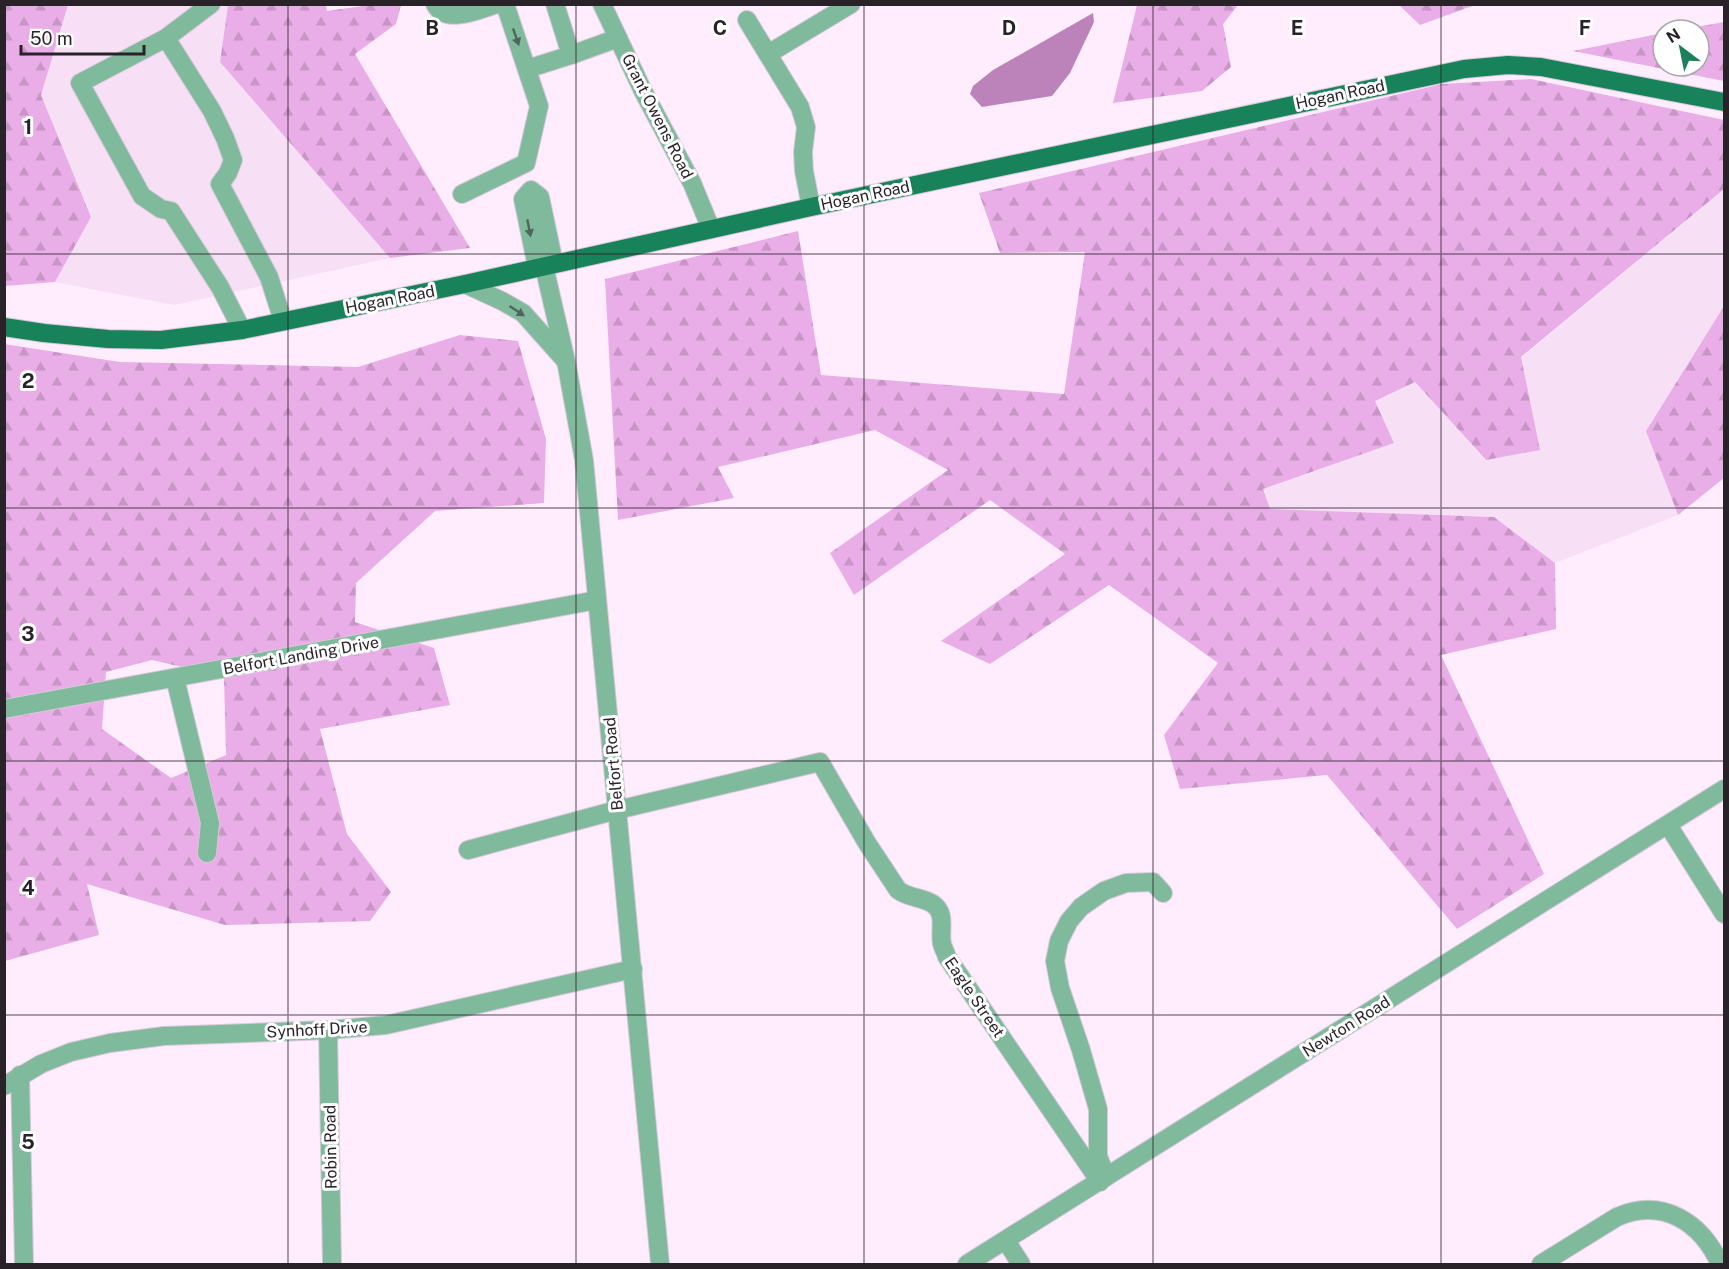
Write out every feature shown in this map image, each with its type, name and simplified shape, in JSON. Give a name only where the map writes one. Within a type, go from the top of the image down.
[{"type":"main road","name":"Hogan Road","points":[[4,327],[108,339],[161,340],[242,330],[1464,69],[1508,65],[1541,67],[1725,102]]},
{"type":"street","points":[[211,4],[166,38],[80,83],[142,196],[161,209],[171,211],[220,287],[242,330]]},
{"type":"street","points":[[435,4],[442,14],[451,16],[497,4]]},
{"type":"street","points":[[462,194],[526,163],[539,106],[505,4]]},
{"type":"street","points":[[555,4],[571,55]]},
{"type":"street","name":"Grant Owens Road","points":[[602,4],[643,91],[692,183],[711,229]]},
{"type":"street","points":[[768,54],[851,4]]},
{"type":"street","points":[[747,20],[800,107],[806,127],[802,152],[811,207]]},
{"type":"street","points":[[166,38],[212,111],[225,138],[233,160],[228,173],[219,184],[269,277],[283,321]]},
{"type":"street","points":[[527,69],[618,39]]},
{"type":"street","name":"Belfort Road","points":[[526,163],[531,190],[540,196],[545,266],[566,361],[584,460],[660,1264]]},
{"type":"street","points":[[465,284],[523,313],[566,361]]},
{"type":"street","name":"Belfort Landing Drive","points":[[4,709],[597,600]]},
{"type":"street","points":[[175,678],[210,823],[207,853]]},
{"type":"street","name":"Eagle Street","points":[[617,810],[820,762],[867,843],[898,890],[904,895],[932,903],[939,910],[942,919],[942,943],[947,957],[1103,1180]]},
{"type":"street","name":"Newton Road","points":[[968,1264],[1725,789]]},
{"type":"street","points":[[468,850],[617,810]]},
{"type":"street","points":[[1668,825],[1725,914]]},
{"type":"street","points":[[1103,1180],[1098,1156],[1098,1109],[1082,1050],[1060,987],[1055,961],[1059,941],[1069,921],[1081,907],[1104,891],[1126,883],[1153,882],[1162,893]]},
{"type":"street","name":"Synhoff Drive","points":[[4,1086],[41,1064],[71,1052],[110,1043],[164,1036],[328,1030],[386,1025],[633,969]]},
{"type":"street","name":"Robin Road","points":[[328,1030],[332,1264]]},
{"type":"street","points":[[20,1075],[24,1264]]},
{"type":"street","points":[[1541,1264],[1617,1217],[1630,1211],[1644,1209],[1672,1214],[1698,1233],[1720,1264]]},
{"type":"street","points":[[1006,1241],[1021,1264]]},
{"type":"shaded area","points":[[68,5],[228,5],[220,62],[390,258],[174,305],[55,282],[91,217],[41,95]]},
{"type":"shaded area","points":[[1093,13],[1094,22],[1070,73],[1052,96],[982,107],[970,94],[973,86],[993,70]]},
{"type":"shaded area","points":[[1724,189],[1724,306],[1646,431],[1678,515],[1555,563],[1494,517],[1270,509],[1262,489],[1394,443],[1375,401],[1415,382],[1485,460],[1521,358]]},
{"type":"green space","points":[[5,4],[68,5],[41,95],[91,217],[55,282],[5,286]]},
{"type":"green space","points":[[228,5],[326,5],[327,11],[370,5],[401,5],[396,24],[355,54],[470,248],[390,258],[220,62]]},
{"type":"green space","points":[[1137,5],[1238,5],[1223,24],[1231,67],[1202,91],[1113,103]]},
{"type":"green space","points":[[1399,5],[1475,5],[1420,25]]},
{"type":"green space","points":[[1724,22],[1724,81],[1709,78],[1711,78],[1711,24]]},
{"type":"green space","points":[[1651,35],[1651,66],[1573,51]]},
{"type":"green space","points":[[1531,79],[1724,120],[1724,189],[1521,357],[1540,450],[1486,460],[1415,382],[1375,401],[1394,443],[1263,489],[1270,509],[1494,517],[1555,563],[1556,629],[1441,655],[1544,874],[1457,929],[1327,775],[1180,789],[1164,735],[1218,663],[1109,585],[990,664],[941,641],[1065,554],[990,500],[854,595],[830,553],[948,470],[875,430],[718,467],[734,498],[618,520],[605,279],[798,231],[821,375],[1064,394],[1085,252],[1000,253],[979,193],[1442,84]]},
{"type":"green space","points":[[1724,306],[1724,478],[1678,515],[1646,431]]},
{"type":"green space","points":[[460,335],[518,341],[546,439],[544,503],[435,511],[356,583],[355,622],[434,648],[450,705],[320,729],[347,834],[391,892],[370,921],[225,925],[87,884],[99,935],[5,961],[4,344],[120,362],[358,367]],"holes":[[[152,660],[224,677],[226,755],[171,778],[102,729],[106,672]]]}]
